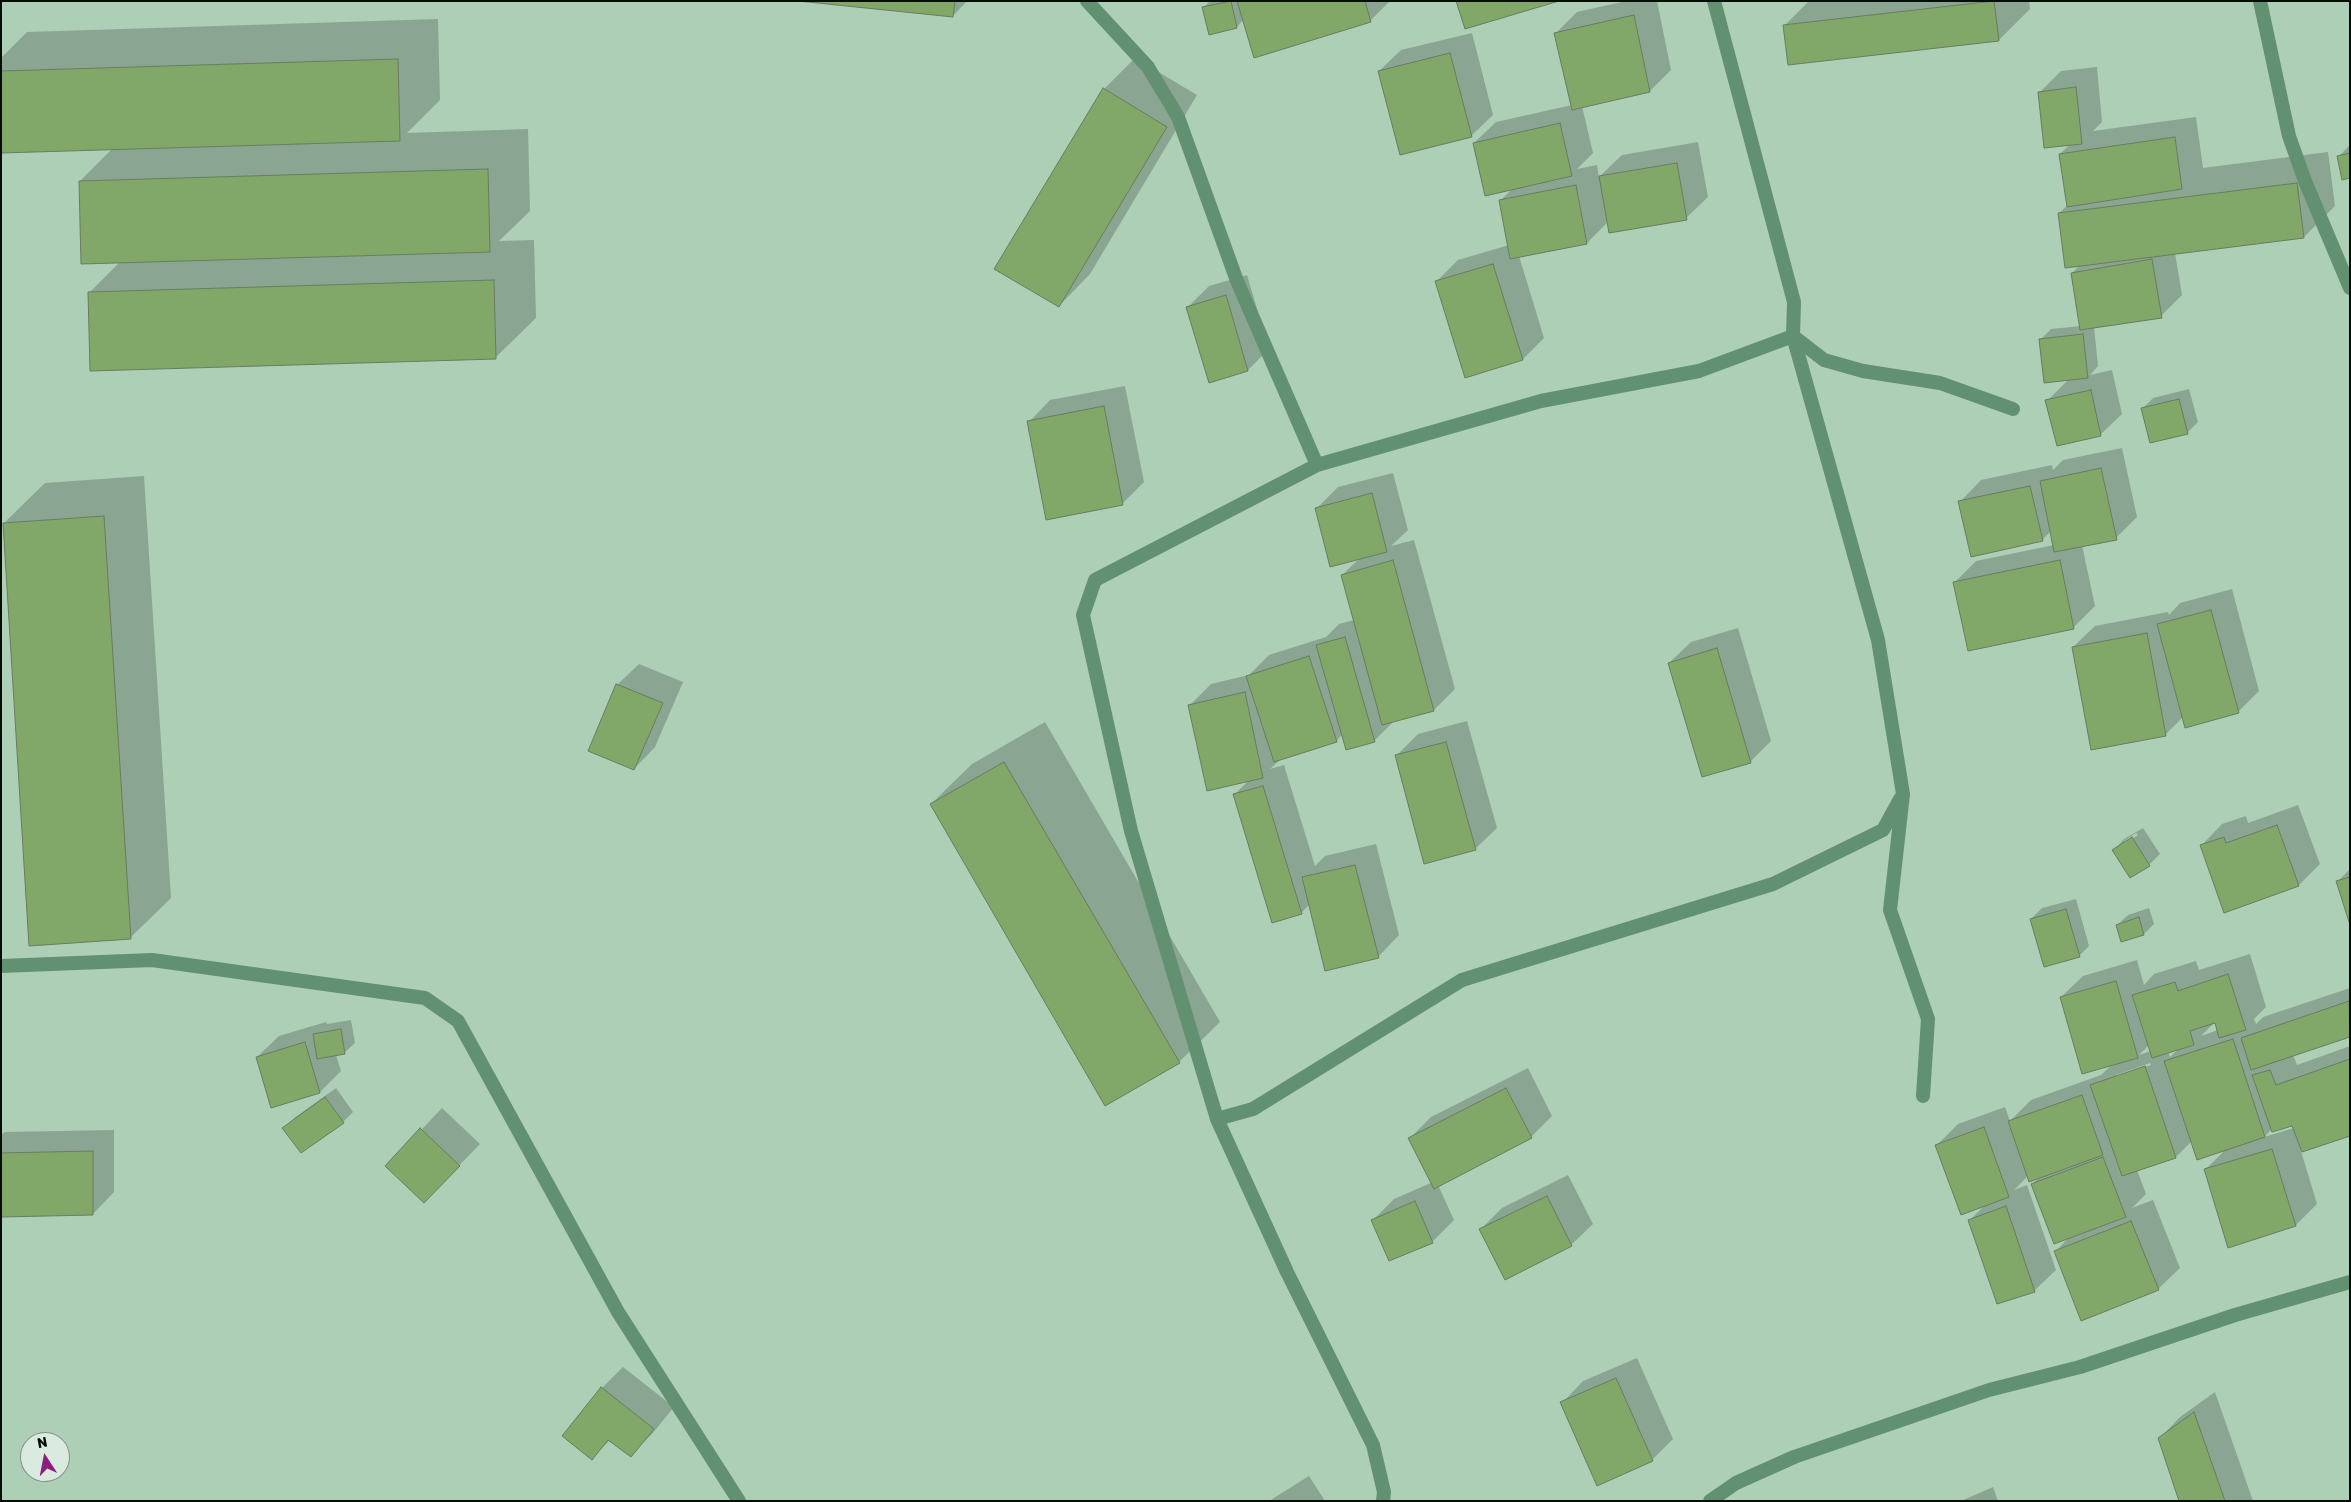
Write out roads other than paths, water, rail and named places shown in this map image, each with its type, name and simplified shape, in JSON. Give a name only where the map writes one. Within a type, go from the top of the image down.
[{"type":"street","points":[[1087,1],[1148,67],[1178,117],[1237,280],[1317,465]]},
{"type":"street","points":[[1714,1],[1794,302],[1793,336],[1878,640],[1903,794],[1890,910],[1928,1019],[1923,1096]]},
{"type":"street","points":[[2260,1],[2289,136],[2305,181],[2350,288]]},
{"type":"street","points":[[1383,1501],[1384,1492],[1373,1445],[1287,1272],[1216,1119],[1131,831],[1083,615],[1095,580],[1317,465],[1541,401],[1699,371],[1793,336]]},
{"type":"street","points":[[1793,336],[1824,360],[1863,371],[1940,384],[2013,409]]},
{"type":"street","points":[[1216,1119],[1253,1109],[1462,980],[1773,884],[1883,830],[1903,794]]},
{"type":"street","points":[[1,966],[152,960],[425,998],[458,1021],[618,1312],[739,1501]]},
{"type":"street","points":[[1710,1501],[1736,1484],[1794,1457],[1989,1390],[2080,1367],[2235,1314],[2350,1282]]}]
